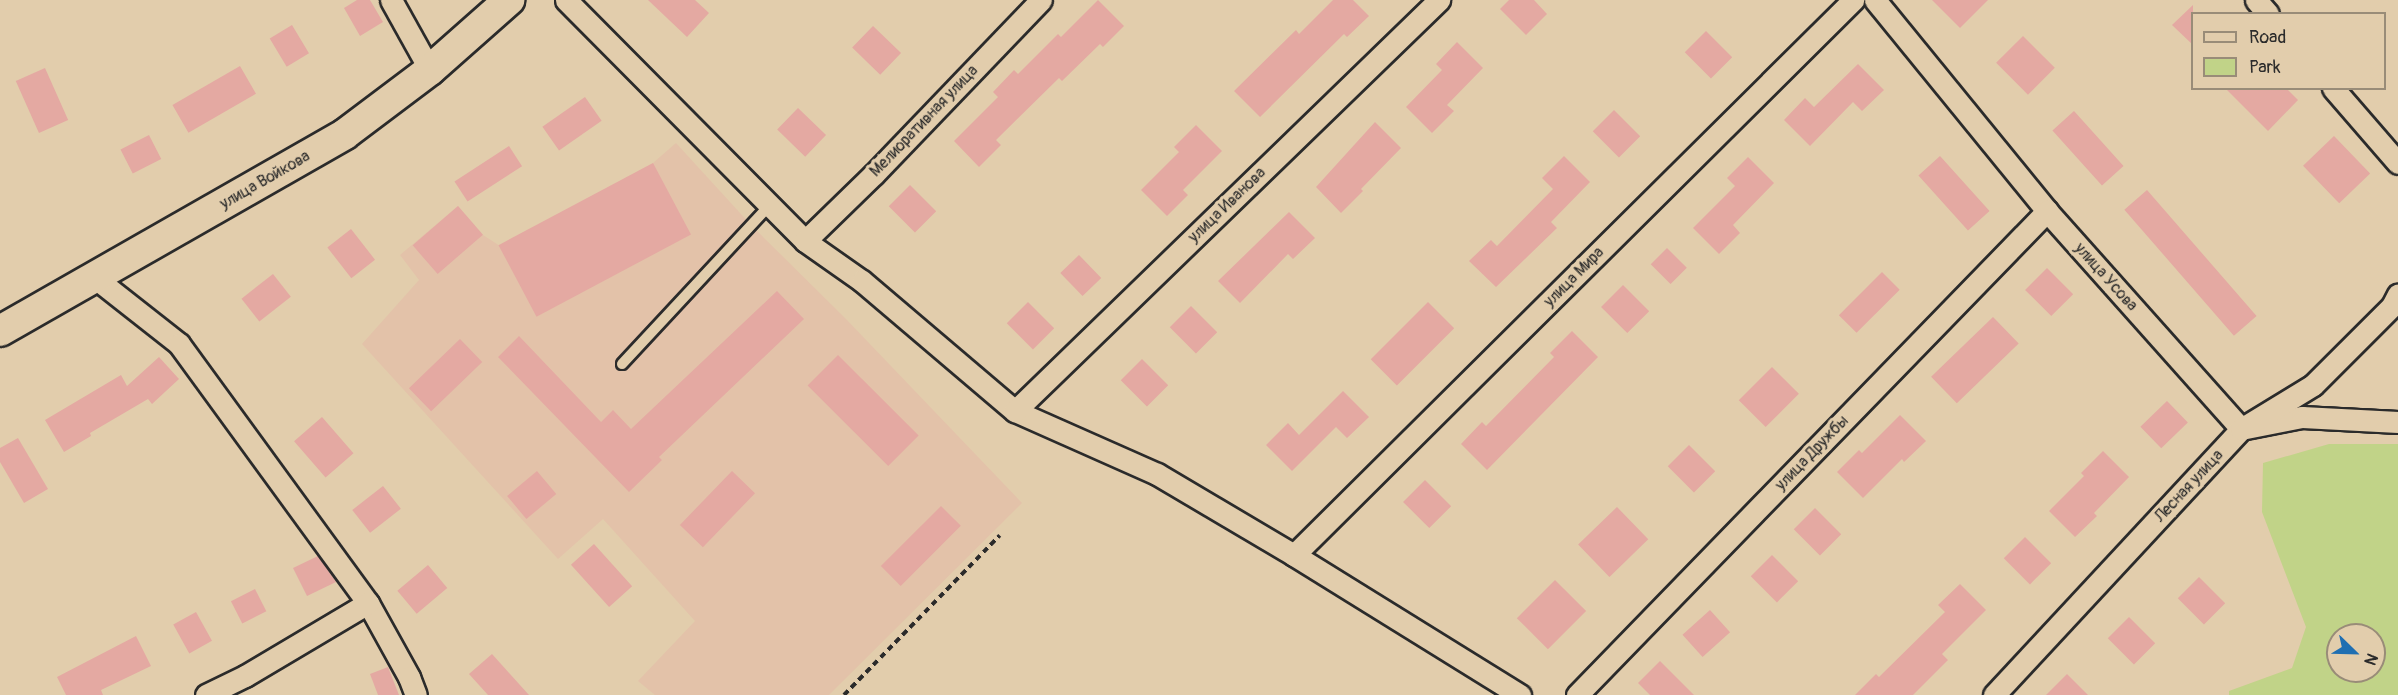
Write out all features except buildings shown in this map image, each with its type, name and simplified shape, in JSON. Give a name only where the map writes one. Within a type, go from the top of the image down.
[{"type":"main road","name":"улица Войкова","points":[[0,331],[345,134],[430,70],[509,0]]},
{"type":"street","points":[[392,0],[430,70]]},
{"type":"street","points":[[566,0],[805,241],[862,281],[1015,411],[1157,474],[1294,555],[1509,691]]},
{"type":"street","name":"Мелиоративная улица","points":[[805,241],[874,174],[1041,0]]},
{"type":"street","name":"улица Иванова","points":[[1015,411],[1438,0]]},
{"type":"street","name":"улица Мира","points":[[1294,555],[1853,0]]},
{"type":"street","name":"улица Усова","points":[[1875,0],[2048,211],[2241,429]]},
{"type":"street","points":[[2256,0],[2266,12]]},
{"type":"street","points":[[2335,90],[2398,163]]},
{"type":"street","name":"улица Дружбы","points":[[1577,695],[2048,211]]},
{"type":"street","points":[[94,277],[179,344],[368,603],[409,677],[416,695]]},
{"type":"street","name":"Лесная улица","points":[[1994,695],[2241,429],[2313,385],[2392,306],[2398,294]]},
{"type":"street","points":[[2241,429],[2302,417],[2398,422]]},
{"type":"street","points":[[206,695],[245,676],[368,603]]},
{"type":"lane","points":[[622,364],[770,205]]},
{"type":"path","points":[[844,695],[1000,535]]},
{"type":"shaded area","points":[[676,143],[751,225],[846,319],[1022,503],[829,695],[655,695],[638,681],[695,621],[603,519],[558,559],[362,344],[419,280],[400,255],[458,206],[483,235],[500,246],[653,163]]},
{"type":"green space","points":[[2329,444],[2398,444],[2398,695],[2229,695],[2229,691],[2292,668],[2306,627],[2262,512],[2263,463]]}]
